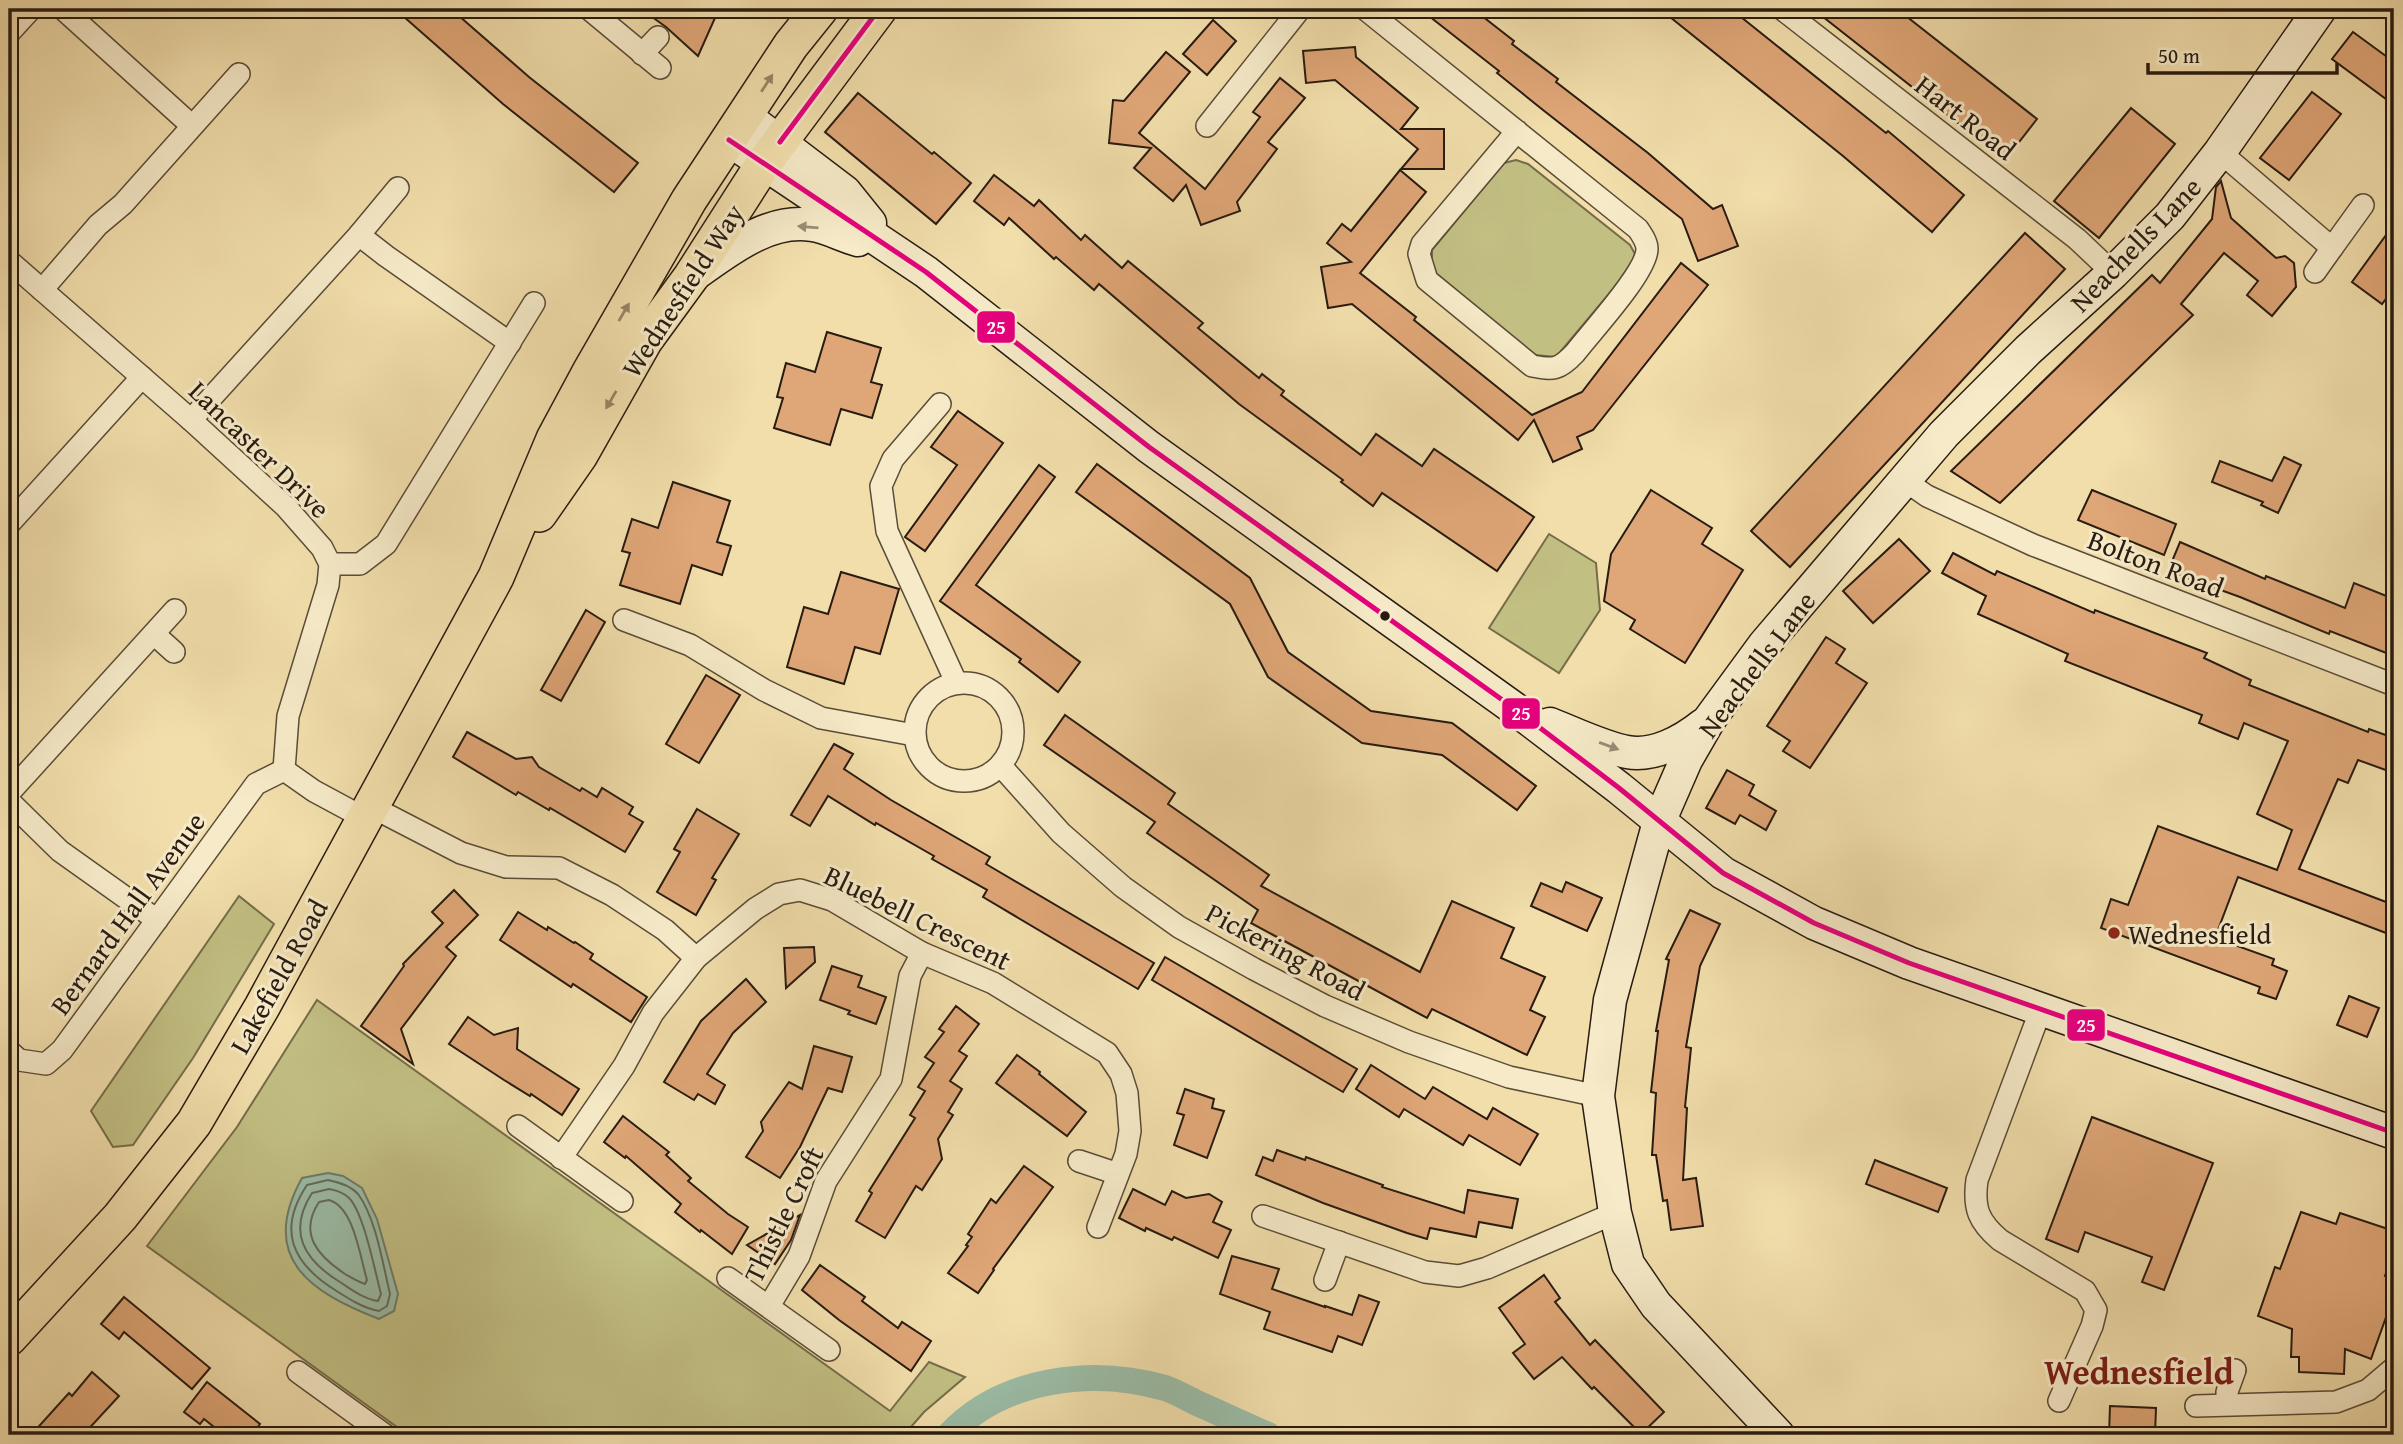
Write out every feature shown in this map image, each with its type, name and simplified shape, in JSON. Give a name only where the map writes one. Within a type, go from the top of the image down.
[{"type":"main road","name":"Wednesfield Way","points":[[496,577],[580,455],[645,340],[691,277],[772,152],[879,9]]},
{"type":"main road","points":[[496,577],[554,439],[689,200],[791,45],[816,12]]},
{"type":"main road","name":"Lakefield Road","points":[[9,1338],[120,1217],[194,1123],[262,1007],[496,577]]},
{"type":"street","points":[[63,9],[191,125]]},
{"type":"street","points":[[589,9],[660,68]]},
{"type":"street","points":[[1207,127],[1300,9]]},
{"type":"street","points":[[1365,9],[1517,131],[1638,229],[1644,238],[1647,249],[1640,271],[1564,365],[1552,369],[1532,366],[1427,280],[1419,254],[1430,235],[1517,131]]},
{"type":"street","name":"Hart Road","points":[[1782,9],[2077,239],[2113,273]]},
{"type":"street","name":"Neachells Lane","points":[[1778,1435],[1656,1305],[1628,1264],[1615,1213],[1598,1096],[1610,1000],[1659,822],[1686,760],[1709,720],[1764,645],[1944,434],[2028,350],[2113,273],[2170,216],[2220,152],[2320,9]]},
{"type":"street","points":[[9,33],[28,10]]},
{"type":"street","points":[[642,54],[658,37]]},
{"type":"street","points":[[42,290],[98,225],[123,204],[239,74]]},
{"type":"street","points":[[737,128],[772,152],[845,192],[896,253]]},
{"type":"street","points":[[2220,152],[2332,248]]},
{"type":"street","points":[[191,420],[359,235],[398,188]]},
{"type":"street","points":[[2315,272],[2363,205]]},
{"type":"street","points":[[691,277],[731,249],[781,226],[812,225],[896,253],[926,272],[1149,447],[1522,715],[1619,788],[1723,873],[1814,923],[1909,962],[2394,1133]]},
{"type":"street","points":[[359,235],[510,343]]},
{"type":"street","name":"Lancaster Drive","points":[[9,261],[286,507],[322,548],[330,564]]},
{"type":"street","points":[[534,303],[386,544],[360,564],[330,564],[328,585],[288,716],[284,770],[314,791],[461,853],[506,867],[559,868],[612,895],[644,916],[665,930],[696,958]]},
{"type":"street","points":[[9,522],[142,377]]},
{"type":"street","points":[[940,404],[893,459],[881,486],[887,531],[956,682]]},
{"type":"street","name":"Bolton Road","points":[[1904,480],[1927,496],[2033,545],[2394,685]]},
{"type":"street","points":[[9,793],[175,610]]},
{"type":"street","points":[[624,620],[691,645],[764,690],[821,718],[914,735]]},
{"type":"street","points":[[154,634],[174,652]]},
{"type":"street","points":[[956,682],[973,683],[989,689],[1002,700],[1010,715],[1013,731],[1010,748],[1000,766],[978,779],[964,781],[949,779],[936,773],[917,750],[914,735],[920,706],[930,695],[956,682]]},
{"type":"street","points":[[1522,715],[1629,753],[1664,749],[1691,735],[1709,720]]},
{"type":"street","name":"Pickering Road","points":[[1000,766],[1061,833],[1123,887],[1179,926],[1254,970],[1325,1006],[1409,1042],[1509,1077],[1598,1096]]},
{"type":"street","name":"Bernard Hall Avenue","points":[[9,1051],[19,1060],[46,1064],[62,1050],[256,784],[284,770]]},
{"type":"street","points":[[9,801],[60,850],[157,920]]},
{"type":"street","name":"Bluebell Crescent","points":[[561,1158],[624,1066],[653,1013],[696,958],[755,909],[779,894],[800,890],[832,900],[922,953],[993,983],[1107,1053],[1121,1074],[1130,1117],[1126,1154],[1098,1227]]},
{"type":"street","name":"Thistle Croft","points":[[769,1306],[799,1256],[825,1181],[891,1079],[910,976],[922,953]]},
{"type":"street","points":[[2040,1009],[1977,1180],[1975,1193],[1980,1220],[1989,1231],[2085,1291],[2096,1310],[2092,1326],[2059,1401]]},
{"type":"street","points":[[518,1126],[622,1201]]},
{"type":"street","points":[[1079,1161],[1118,1174]]},
{"type":"street","points":[[1263,1216],[1426,1272],[1459,1276],[1487,1268],[1615,1213]]},
{"type":"street","points":[[1325,1280],[1339,1242]]},
{"type":"street","name":"Thistle Croft","points":[[728,1278],[829,1350]]},
{"type":"street","points":[[2196,1406],[2336,1402],[2368,1390],[2394,1368]]},
{"type":"street","points":[[2227,1404],[2227,1392],[2235,1370]]},
{"type":"street","points":[[298,1373],[381,1434]]},
{"type":"shaded area","points":[[1516,160],[1528,164],[1630,245],[1635,254],[1629,270],[1556,357],[1535,355],[1432,270],[1432,250],[1504,163]]},
{"type":"shaded area","points":[[1549,534],[1596,563],[1600,610],[1559,673],[1489,628]]},
{"type":"shaded area","points":[[239,896],[274,924],[193,1058],[133,1145],[113,1147],[91,1111]]},
{"type":"shaded area","points":[[317,1000],[890,1411],[929,1362],[965,1377],[924,1412],[904,1435],[408,1435],[147,1246],[237,1127]]},
{"type":"water","points":[[328,1173],[343,1176],[362,1188],[377,1219],[398,1294],[394,1311],[379,1319],[331,1297],[312,1283],[298,1268],[289,1250],[286,1230],[290,1206],[302,1178]]},
{"type":"building","points":[[395,9],[451,9],[529,77],[638,163],[614,192],[503,104]]},
{"type":"building","points":[[641,9],[719,9],[698,56]]},
{"type":"building","points":[[1420,9],[1473,9],[1514,41],[1512,44],[1558,79],[1556,82],[1648,153],[1713,209],[1722,205],[1738,246],[1698,261],[1682,219]]},
{"type":"building","points":[[1660,9],[1731,9],[1886,133],[1888,131],[1964,195],[1932,232],[1843,156]]},
{"type":"building","points":[[1813,9],[1897,9],[2037,119],[2005,160]]},
{"type":"building","points":[[1213,20],[1236,41],[1207,75],[1183,54]]},
{"type":"building","points":[[2353,32],[2394,62],[2394,105],[2332,59]]},
{"type":"building","points":[[1355,47],[1356,57],[1418,108],[1401,129],[1444,129],[1444,169],[1401,169],[1418,149],[1335,80],[1306,83],[1303,51]]},
{"type":"building","points":[[1166,52],[1190,72],[1139,133],[1205,189],[1260,117],[1253,112],[1280,78],[1305,98],[1268,142],[1277,149],[1237,202],[1240,211],[1201,225],[1186,185],[1173,201],[1134,168],[1151,148],[1109,143],[1113,100],[1124,101]]},
{"type":"building","points":[[2312,92],[2341,114],[2289,180],[2260,158]]},
{"type":"building","points":[[858,93],[971,183],[936,224],[825,132]]},
{"type":"building","points":[[2131,108],[2175,144],[2099,238],[2054,201]]},
{"type":"building","points":[[1400,170],[1426,192],[1360,273],[1532,415],[1582,392],[1681,263],[1708,285],[1593,430],[1577,437],[1582,449],[1553,462],[1534,420],[1518,440],[1352,304],[1328,308],[1321,267],[1351,262],[1327,243],[1342,224],[1351,231]]},
{"type":"building","points":[[994,175],[1034,206],[1039,200],[1081,240],[1085,235],[1122,268],[1128,261],[1203,323],[1198,328],[1259,378],[1262,374],[1284,391],[1281,395],[1361,455],[1376,434],[1422,466],[1434,449],[1534,517],[1497,571],[1382,493],[1373,506],[1341,482],[1343,480],[1239,404],[1099,284],[1094,290],[1056,257],[1054,259],[1009,218],[1004,225],[974,201]]},
{"type":"building","points":[[2221,181],[2231,218],[2276,258],[2285,256],[2294,263],[2296,287],[2272,316],[2247,295],[2258,281],[2224,253],[2181,304],[2193,315],[2000,503],[1951,471],[2152,275],[2160,283],[2212,219],[2216,187]]},
{"type":"building","points":[[2394,224],[2394,288],[2382,304],[2352,282]]},
{"type":"building","points":[[2025,233],[2065,269],[1790,567],[1751,531]]},
{"type":"building","points":[[827,332],[881,348],[871,382],[882,385],[872,418],[841,409],[830,445],[774,428],[783,398],[777,397],[786,363],[815,372]]},
{"type":"building","points":[[958,411],[1003,443],[925,551],[905,537],[957,465],[931,447]]},
{"type":"building","points":[[2284,457],[2301,465],[2278,513],[2261,505],[2263,502],[2212,482],[2220,461],[2272,481]]},
{"type":"building","points":[[1097,464],[1250,578],[1288,652],[1371,711],[1452,723],[1536,786],[1517,810],[1442,755],[1362,743],[1268,677],[1230,604],[1076,492]]},
{"type":"building","points":[[1039,465],[1055,477],[976,585],[1080,662],[1058,692],[1019,662],[1021,659],[940,601]]},
{"type":"building","points":[[673,482],[730,501],[717,542],[731,546],[722,575],[692,565],[680,604],[620,585],[630,553],[622,551],[632,519],[658,528]]},
{"type":"building","points":[[1651,490],[1712,528],[1702,544],[1743,570],[1685,663],[1630,629],[1635,620],[1604,601],[1611,554]]},
{"type":"building","points":[[2092,490],[2176,524],[2164,555],[2078,520]]},
{"type":"building","points":[[1899,539],[1930,571],[1873,623],[1843,591]]},
{"type":"building","points":[[2180,542],[2265,579],[2266,576],[2345,608],[2354,583],[2394,599],[2394,656],[2330,631],[2329,634],[2168,571]]},
{"type":"building","points":[[1953,553],[1995,575],[1997,571],[2094,613],[2095,610],[2207,653],[2204,658],[2251,680],[2249,685],[2368,732],[2369,729],[2394,738],[2394,773],[2358,760],[2348,783],[2338,779],[2299,869],[2394,905],[2394,936],[2238,877],[2215,938],[2274,959],[2272,965],[2287,971],[2276,999],[2258,993],[2260,987],[2101,928],[2111,899],[2128,905],[2158,826],[2277,870],[2292,830],[2257,814],[2288,741],[2244,723],[2238,739],[2223,733],[2199,723],[2202,715],[2065,661],[2068,654],[1978,614],[1986,596],[1942,573]]},
{"type":"building","points":[[841,572],[899,589],[880,654],[855,647],[844,684],[787,667],[804,607],[828,614]]},
{"type":"building","points":[[586,610],[605,622],[561,701],[541,690]]},
{"type":"building","points":[[1826,637],[1845,649],[1836,663],[1867,683],[1810,768],[1783,751],[1790,741],[1767,726]]},
{"type":"building","points":[[706,675],[740,695],[699,763],[666,744]]},
{"type":"building","points":[[1065,715],[1175,793],[1168,804],[1269,875],[1261,886],[1420,972],[1452,901],[1514,928],[1501,958],[1545,977],[1530,1010],[1545,1017],[1527,1055],[1432,1009],[1427,1018],[1251,923],[1258,910],[1147,833],[1155,822],[1044,745]]},
{"type":"building","points":[[467,732],[516,759],[532,757],[539,767],[580,791],[582,788],[597,797],[602,788],[633,807],[629,814],[643,822],[625,852],[550,808],[549,810],[518,792],[516,795],[453,757]]},
{"type":"building","points":[[834,744],[853,754],[844,769],[891,800],[990,857],[986,864],[1154,963],[1138,989],[983,897],[987,890],[932,859],[934,856],[828,796],[810,826],[791,815]]},
{"type":"building","points":[[1727,770],[1754,785],[1749,795],[1776,811],[1766,830],[1740,815],[1735,824],[1706,808]]},
{"type":"building","points":[[697,809],[739,834],[712,878],[716,880],[696,915],[657,892],[680,852],[674,849]]},
{"type":"building","points":[[1566,882],[1602,898],[1587,931],[1531,906],[1541,883],[1562,892]]},
{"type":"building","points":[[454,890],[478,915],[446,947],[456,956],[401,1029],[413,1064],[361,1026],[403,964],[443,923],[432,912]]},
{"type":"building","points":[[1690,910],[1720,924],[1700,966],[1686,1047],[1691,1048],[1685,1107],[1683,1180],[1696,1178],[1703,1226],[1671,1230],[1667,1200],[1663,1201],[1656,1155],[1652,1155],[1656,1093],[1651,1092],[1656,1031],[1669,960],[1666,959]]},
{"type":"building","points":[[518,912],[547,930],[548,927],[575,942],[593,954],[590,959],[647,997],[631,1022],[573,984],[571,987],[500,940]]},
{"type":"building","points":[[814,947],[815,962],[786,988],[784,948]]},
{"type":"building","points":[[1165,957],[1357,1069],[1343,1092],[1152,980]]},
{"type":"building","points":[[832,966],[862,976],[858,987],[886,997],[876,1024],[820,1000]]},
{"type":"building","points":[[746,979],[766,1002],[733,1033],[707,1074],[725,1085],[715,1104],[698,1094],[694,1100],[664,1082],[701,1021]]},
{"type":"building","points":[[2349,996],[2379,1008],[2367,1037],[2337,1025]]},
{"type":"building","points":[[956,1006],[979,1024],[959,1051],[967,1056],[950,1081],[962,1089],[948,1112],[953,1115],[938,1139],[942,1159],[922,1190],[916,1186],[885,1238],[856,1221],[872,1193],[869,1191],[915,1118],[910,1115],[925,1091],[918,1087],[934,1063],[925,1057],[944,1032],[939,1029]]},
{"type":"building","points":[[468,1017],[494,1035],[518,1028],[517,1049],[579,1089],[562,1115],[449,1044]]},
{"type":"building","points":[[814,1046],[852,1057],[842,1092],[828,1088],[800,1147],[780,1178],[746,1157],[763,1131],[761,1122],[789,1082],[802,1089]]},
{"type":"building","points":[[1017,1055],[1086,1112],[1067,1136],[996,1083]]},
{"type":"building","points":[[1371,1065],[1425,1099],[1433,1087],[1487,1119],[1493,1108],[1538,1134],[1520,1165],[1469,1135],[1463,1145],[1404,1109],[1399,1117],[1356,1089]]},
{"type":"building","points":[[1185,1089],[1214,1099],[1212,1108],[1224,1111],[1207,1158],[1174,1145],[1184,1115],[1177,1113]]},
{"type":"building","points":[[623,1116],[669,1152],[666,1155],[691,1178],[688,1181],[748,1227],[732,1254],[675,1212],[681,1204],[626,1156],[625,1158],[604,1142]]},
{"type":"building","points":[[2092,1117],[2213,1163],[2164,1290],[2142,1282],[2152,1257],[2085,1232],[2078,1252],[2046,1239]]},
{"type":"building","points":[[1277,1150],[1305,1160],[1306,1157],[1383,1185],[1382,1187],[1464,1213],[1468,1190],[1518,1199],[1512,1228],[1479,1222],[1476,1237],[1430,1228],[1427,1239],[1407,1233],[1323,1203],[1256,1175],[1263,1157],[1273,1161]]},
{"type":"building","points":[[1875,1160],[1947,1188],[1938,1212],[1866,1184]]},
{"type":"building","points":[[1024,1166],[1053,1187],[978,1293],[948,1273],[968,1246],[966,1245],[972,1237],[968,1234],[991,1199],[996,1203]]},
{"type":"building","points":[[1133,1189],[1165,1205],[1172,1191],[1186,1198],[1209,1194],[1222,1202],[1213,1222],[1231,1230],[1218,1258],[1174,1237],[1172,1240],[1146,1228],[1145,1231],[1119,1218]]},
{"type":"building","points":[[2301,1212],[2336,1224],[2340,1213],[2394,1231],[2394,1251],[2385,1276],[2394,1279],[2394,1295],[2371,1359],[2345,1349],[2344,1374],[2299,1372],[2299,1357],[2291,1357],[2292,1329],[2258,1316],[2275,1267],[2280,1269]]},
{"type":"building","points":[[800,1215],[791,1240],[775,1264],[747,1245]]},
{"type":"building","points":[[1232,1256],[1279,1269],[1272,1289],[1325,1307],[1352,1315],[1359,1295],[1379,1302],[1362,1345],[1338,1336],[1332,1352],[1264,1329],[1270,1312],[1220,1294]]},
{"type":"building","points":[[820,1265],[865,1297],[862,1301],[898,1328],[902,1322],[931,1341],[911,1371],[802,1290]]},
{"type":"building","points":[[1544,1275],[1560,1298],[1555,1302],[1590,1345],[1595,1340],[1664,1412],[1641,1434],[1562,1357],[1534,1379],[1513,1353],[1525,1344],[1499,1308]]},
{"type":"building","points":[[124,1297],[210,1368],[192,1389],[124,1332],[119,1339],[101,1324]]},
{"type":"building","points":[[92,1372],[119,1396],[83,1435],[31,1435],[69,1393],[72,1396]]},
{"type":"building","points":[[207,1382],[260,1424],[252,1435],[224,1435],[204,1419],[200,1424],[184,1412]]},
{"type":"building","points":[[2110,1406],[2156,1408],[2155,1435],[2109,1435]]},
{"type":"waterway","points":[[949,1435],[971,1416],[995,1401],[1022,1390],[1050,1382],[1108,1378],[1165,1388],[1268,1435]]},
{"type":"transit line","name":"25","points":[[780,142],[879,9]]},
{"type":"transit line","name":"25","points":[[729,140],[926,272],[1149,447],[1522,714],[1619,788],[1723,873],[1814,923],[1909,963],[2394,1133]]},
{"type":"place","name":"Wednesfield","points":[[2114,933]]},
{"type":"district","name":"Wednesfield","points":[[2139,1371]]}]
